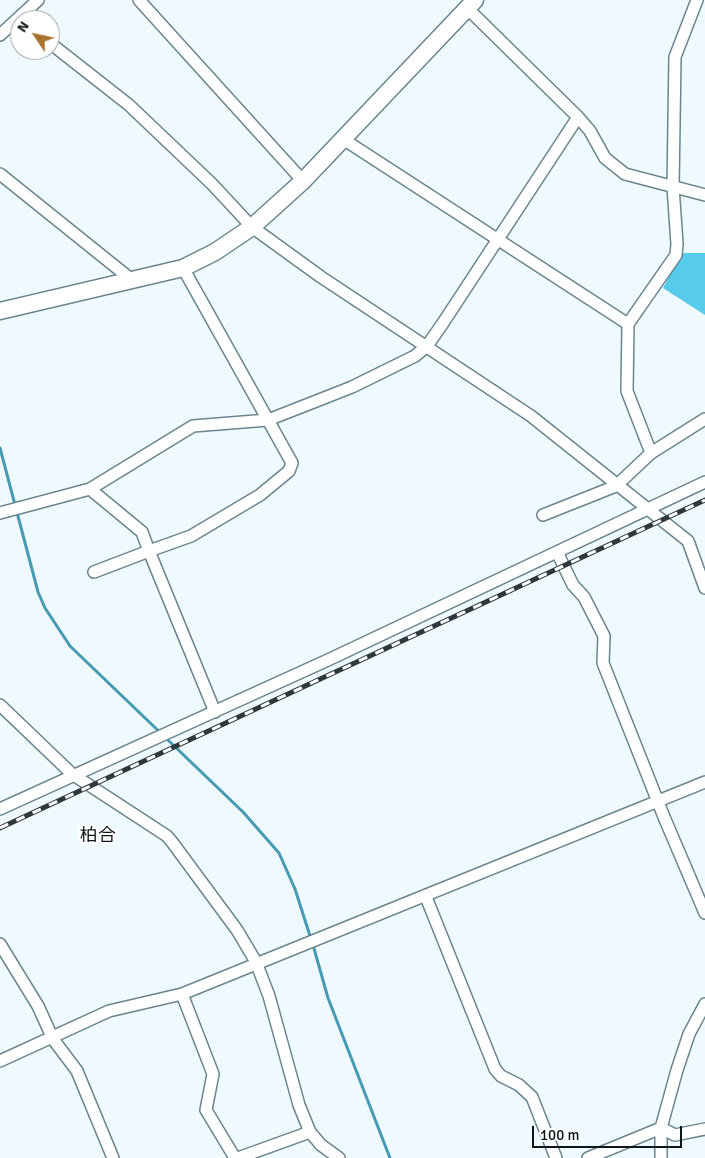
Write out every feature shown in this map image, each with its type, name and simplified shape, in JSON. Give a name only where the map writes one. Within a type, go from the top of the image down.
[{"type":"street","points":[[28,10],[38,0]]},
{"type":"street","points":[[140,0],[303,181]]},
{"type":"street","points":[[650,454],[627,391],[628,324],[676,255],[673,187],[675,56],[697,0]]},
{"type":"street","points":[[0,311],[183,268],[215,252],[252,227],[303,181],[471,4],[578,117],[590,131],[605,158],[626,174],[705,195]]},
{"type":"street","points":[[0,35],[10,27]]},
{"type":"street","points":[[60,51],[129,105],[212,184],[252,227],[321,277],[531,416],[616,486],[688,541],[705,587]]},
{"type":"street","points":[[0,513],[90,489],[193,426],[268,420],[352,387],[415,356],[427,346],[578,117]]},
{"type":"street","points":[[342,139],[628,324]]},
{"type":"street","points":[[0,174],[132,280]]},
{"type":"street","points":[[94,572],[191,536],[260,495],[289,471],[292,463],[183,268]]},
{"type":"street","points":[[543,515],[616,486],[650,454],[705,419]]},
{"type":"street","points":[[0,809],[72,774],[215,712],[705,482]]},
{"type":"street","points":[[90,489],[142,532],[215,712]]},
{"type":"street","points":[[557,552],[573,585],[584,597],[604,636],[604,663],[658,801],[705,913]]},
{"type":"street","points":[[0,705],[72,774],[167,836],[237,930],[256,962],[269,996],[300,1105],[310,1132],[321,1144],[339,1158]]},
{"type":"street","points":[[0,1061],[53,1039],[110,1011],[182,994],[256,962],[426,897],[705,782]]},
{"type":"street","points":[[426,897],[495,1069],[501,1076],[519,1085],[532,1097],[556,1158]]},
{"type":"street","points":[[0,944],[38,1006],[53,1039],[77,1071],[113,1158]]},
{"type":"street","points":[[182,994],[213,1074],[206,1110],[236,1158],[310,1132]]},
{"type":"street","points":[[661,1158],[661,1128],[689,1034],[705,1004]]},
{"type":"street","points":[[588,1158],[661,1128],[675,1135],[705,1129]]},
{"type":"shaded area","points":[[682,253],[705,253],[705,315],[663,288]]},
{"type":"waterway","points":[[0,448],[38,592],[45,608],[70,646],[243,812],[279,853],[295,889],[311,939]]},
{"type":"waterway","points":[[313,945],[328,998],[390,1158]]},
{"type":"railway","points":[[0,828],[705,500]]},
{"type":"district","name":"柏合","points":[[98,836]]}]
